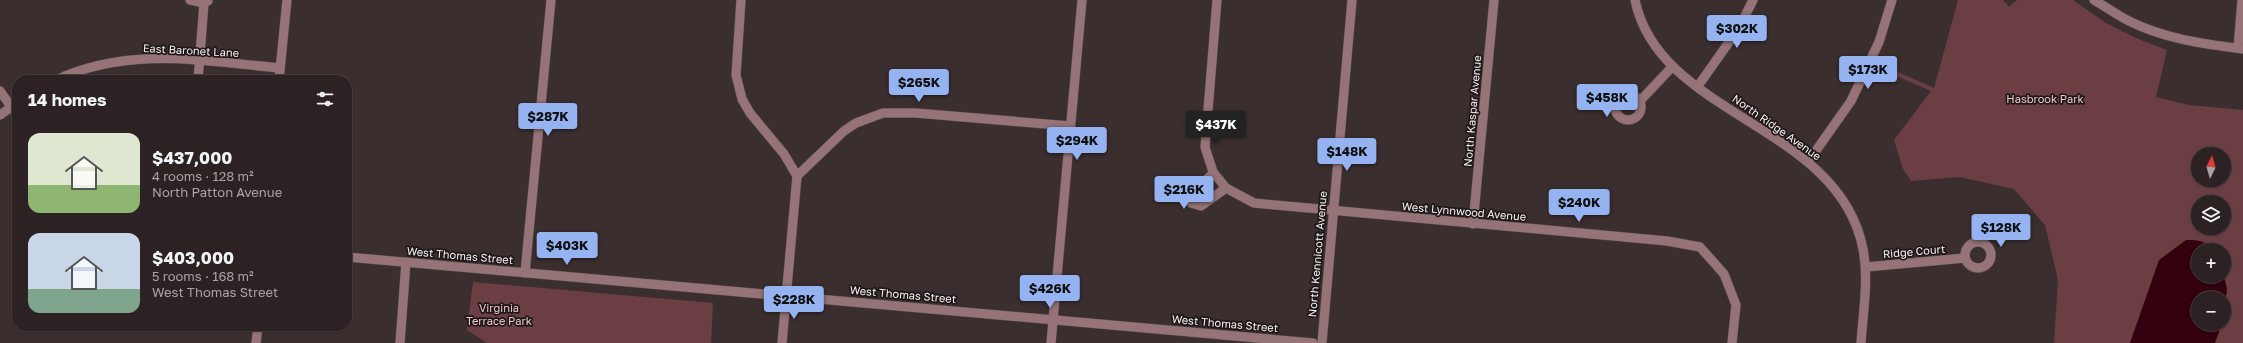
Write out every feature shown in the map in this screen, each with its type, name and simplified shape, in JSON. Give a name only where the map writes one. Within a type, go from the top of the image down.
[{"type":"street","points":[[190,0],[206,2],[199,75]]},
{"type":"street","points":[[279,75],[287,0]]},
{"type":"street","points":[[525,273],[551,0]]},
{"type":"street","points":[[741,0],[736,75],[742,99],[750,113],[784,154],[797,176],[782,343]]},
{"type":"street","points":[[1051,343],[1082,0]]},
{"type":"street","points":[[1214,173],[1192,192],[1191,203],[1201,206],[1226,188],[1214,173],[1205,147],[1217,0]]},
{"type":"street","name":"North Kennicott Avenue","points":[[1322,343],[1352,0]]},
{"type":"street","name":"North Kaspar Avenue","points":[[1473,224],[1494,0]]},
{"type":"street","name":"North Ridge Avenue","points":[[1635,0],[1642,23],[1652,43],[1672,67],[1808,162],[1835,187],[1850,210],[1863,249],[1866,267],[1861,343]]},
{"type":"street","points":[[1698,86],[1739,28],[1753,0]]},
{"type":"street","points":[[1808,162],[1851,101],[1879,42],[1892,0]]},
{"type":"street","points":[[2094,0],[2129,21],[2159,33],[2190,42],[2240,48],[2242,0]]},
{"type":"street","name":"East Baronet Lane","points":[[67,75],[80,69],[109,62],[165,58],[280,68]]},
{"type":"street","points":[[1640,101],[1672,67]]},
{"type":"street","points":[[0,91],[12,103]]},
{"type":"street","points":[[0,115],[12,106]]},
{"type":"street","points":[[797,176],[844,131],[856,123],[883,113],[916,113],[1070,126]]},
{"type":"street","name":"West Lynnwood Avenue","points":[[1226,188],[1254,203],[1667,241],[1700,248],[1724,274],[1736,305],[1732,343]]},
{"type":"street","name":"West Thomas Street","points":[[352,257],[1313,343]]},
{"type":"street","name":"Ridge Court","points":[[1866,267],[1965,258]]},
{"type":"street","points":[[400,343],[406,262]]},
{"type":"street","points":[[256,343],[257,331]]},
{"type":"green space","name":"Hasbrook Park","points":[[1958,0],[2003,0],[2009,7],[2017,0],[2073,0],[2106,23],[2136,38],[2167,50],[2156,97],[2189,105],[2243,110],[2243,343],[2054,343],[2058,280],[2045,225],[2014,189],[1960,177],[1911,181],[1903,169],[1894,140],[1931,91],[1880,69],[1882,65],[1934,88]]},
{"type":"green space","name":"Virginia Terrace Park","points":[[473,282],[713,303],[711,343],[487,343],[467,330]]},
{"type":"shaded area","points":[[2186,240],[2195,240],[2204,243],[2191,243],[2191,283],[2226,283],[2227,291],[2191,291],[2191,331],[2219,331],[2215,343],[2130,343],[2159,260]]}]
